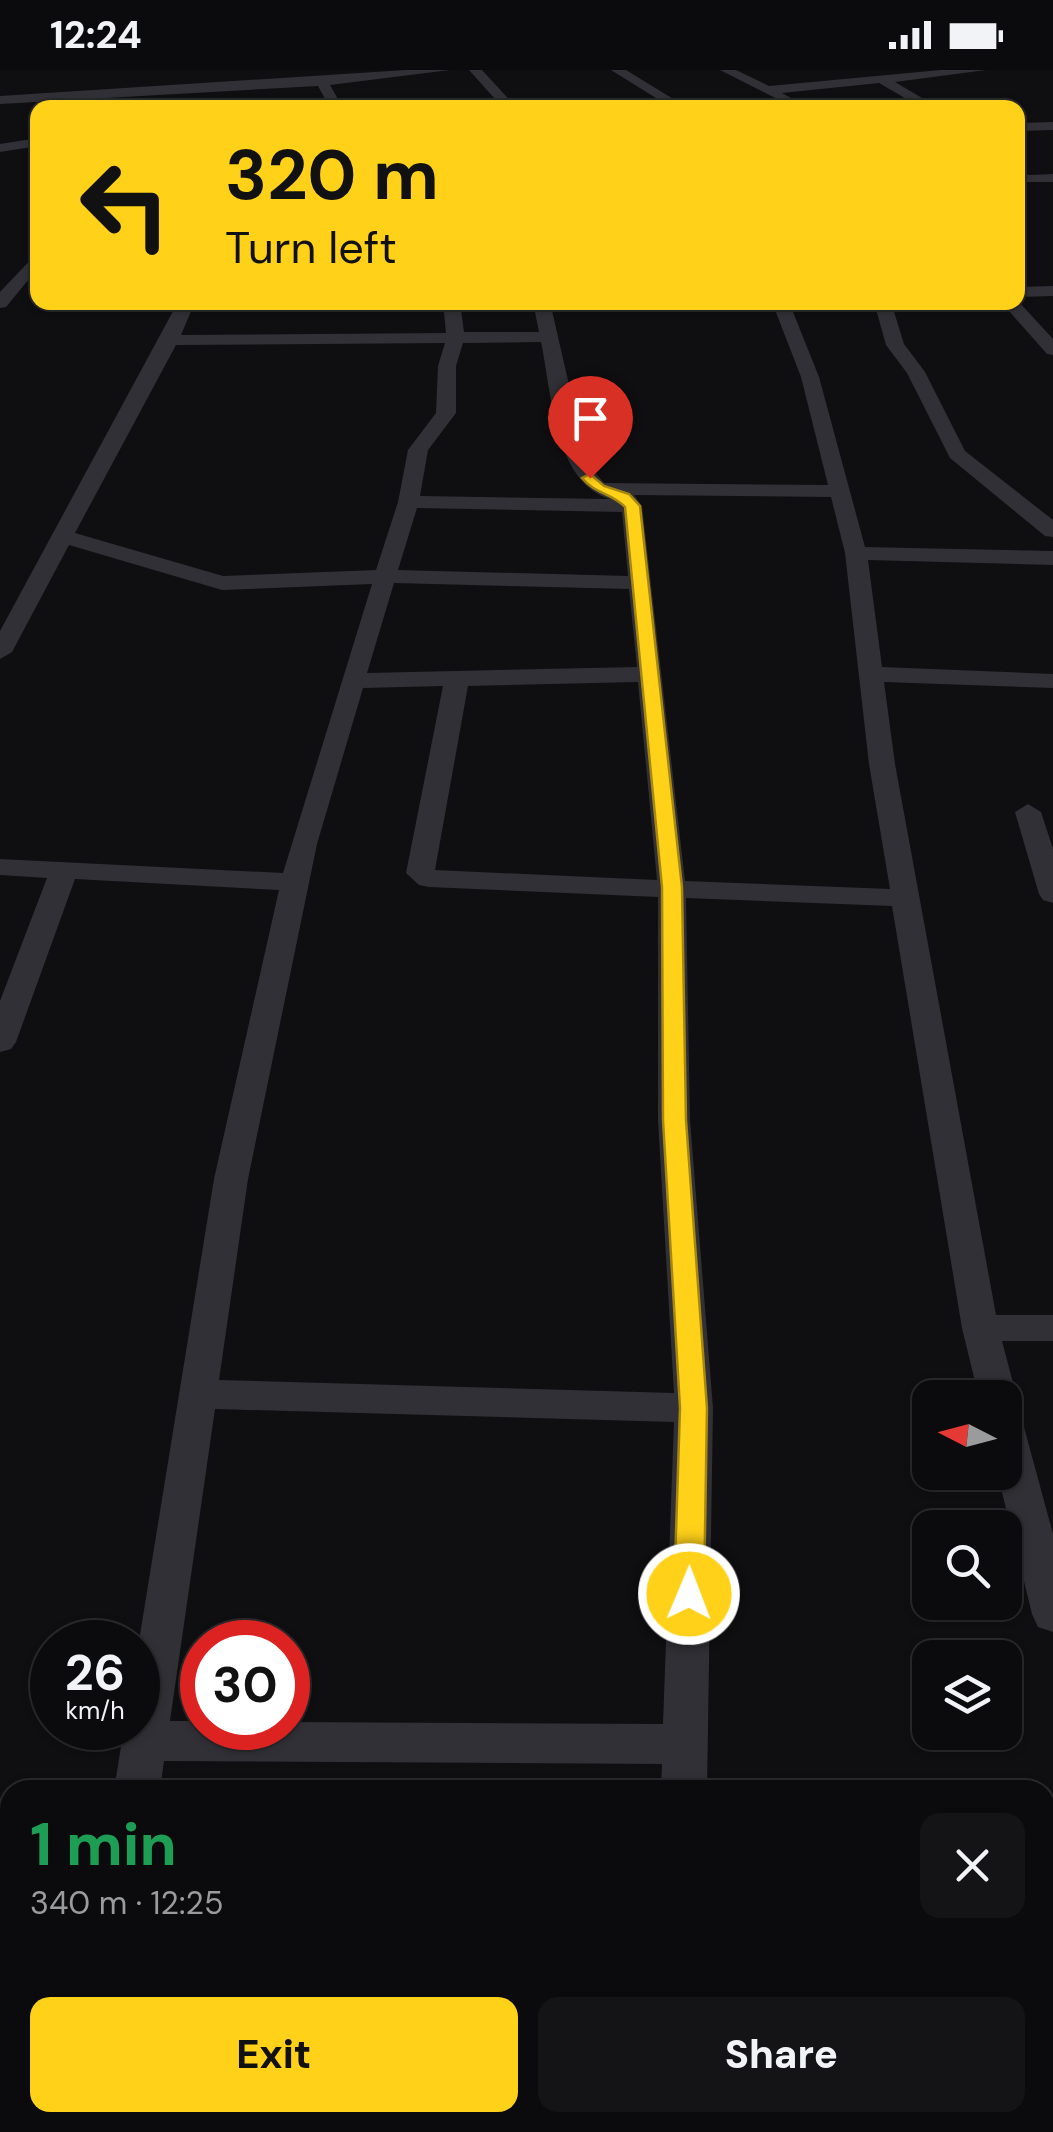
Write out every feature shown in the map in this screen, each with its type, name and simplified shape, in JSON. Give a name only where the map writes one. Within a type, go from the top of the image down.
[{"type":"street","points":[[263,70],[277,84]]},
{"type":"street","points":[[114,100],[149,86],[254,91],[277,84],[444,70]]},
{"type":"street","points":[[474,70],[504,100]]},
{"type":"street","points":[[617,70],[668,100]]},
{"type":"street","points":[[726,70],[787,100]]},
{"type":"street","points":[[797,70],[839,83]]},
{"type":"street","points":[[770,90],[923,72],[980,70]]},
{"type":"street","points":[[880,79],[918,100]]},
{"type":"street","points":[[322,82],[332,100]]},
{"type":"street","points":[[34,84],[44,98]]},
{"type":"street","points":[[0,100],[89,100]]},
{"type":"street","points":[[1025,127],[1053,126]]},
{"type":"street","points":[[0,148],[30,143]]},
{"type":"street","points":[[1025,177],[1053,178]]},
{"type":"street","points":[[4,296],[30,265]]},
{"type":"street","points":[[1025,292],[1053,291]]},
{"type":"street","points":[[4,296],[30,293]]},
{"type":"street","points":[[0,652],[183,310]]},
{"type":"street","points":[[160,1632],[231,1179],[295,882],[408,502],[418,450],[446,413],[447,366],[456,338],[452,310]]},
{"type":"street","points":[[543,310],[577,464],[598,489],[624,497],[632,506],[672,887],[674,1120],[694,1408],[684,1780]]},
{"type":"street","points":[[783,310],[810,378],[856,553],[882,764],[980,1328],[993,1380]]},
{"type":"street","points":[[884,310],[895,345],[916,372],[958,454],[1053,532]]},
{"type":"street","points":[[1016,310],[1053,350]]},
{"type":"street","points":[[170,340],[550,337]]},
{"type":"street","points":[[598,489],[838,491]]},
{"type":"street","points":[[408,502],[632,506]]},
{"type":"street","points":[[61,536],[222,583],[383,576],[638,583]]},
{"type":"street","points":[[856,553],[1053,558]]},
{"type":"street","points":[[352,681],[650,674]]},
{"type":"street","points":[[872,674],[1053,681]]},
{"type":"street","points":[[457,678],[420,873],[428,880],[905,898]]},
{"type":"street","points":[[1028,812],[1053,894]]},
{"type":"street","points":[[0,867],[295,882]]},
{"type":"street","points":[[0,1042],[64,870]]},
{"type":"street","points":[[980,1328],[1053,1328]]},
{"type":"street","points":[[197,1394],[694,1408]]},
{"type":"street","points":[[1021,1490],[1053,1614]]},
{"type":"street","points":[[160,1742],[685,1744]]},
{"type":"street","points":[[138,1780],[142,1750]]},
{"type":"route","points":[[590,478],[598,489],[624,497],[632,506],[672,887],[674,1120],[694,1408],[689,1594]]}]
